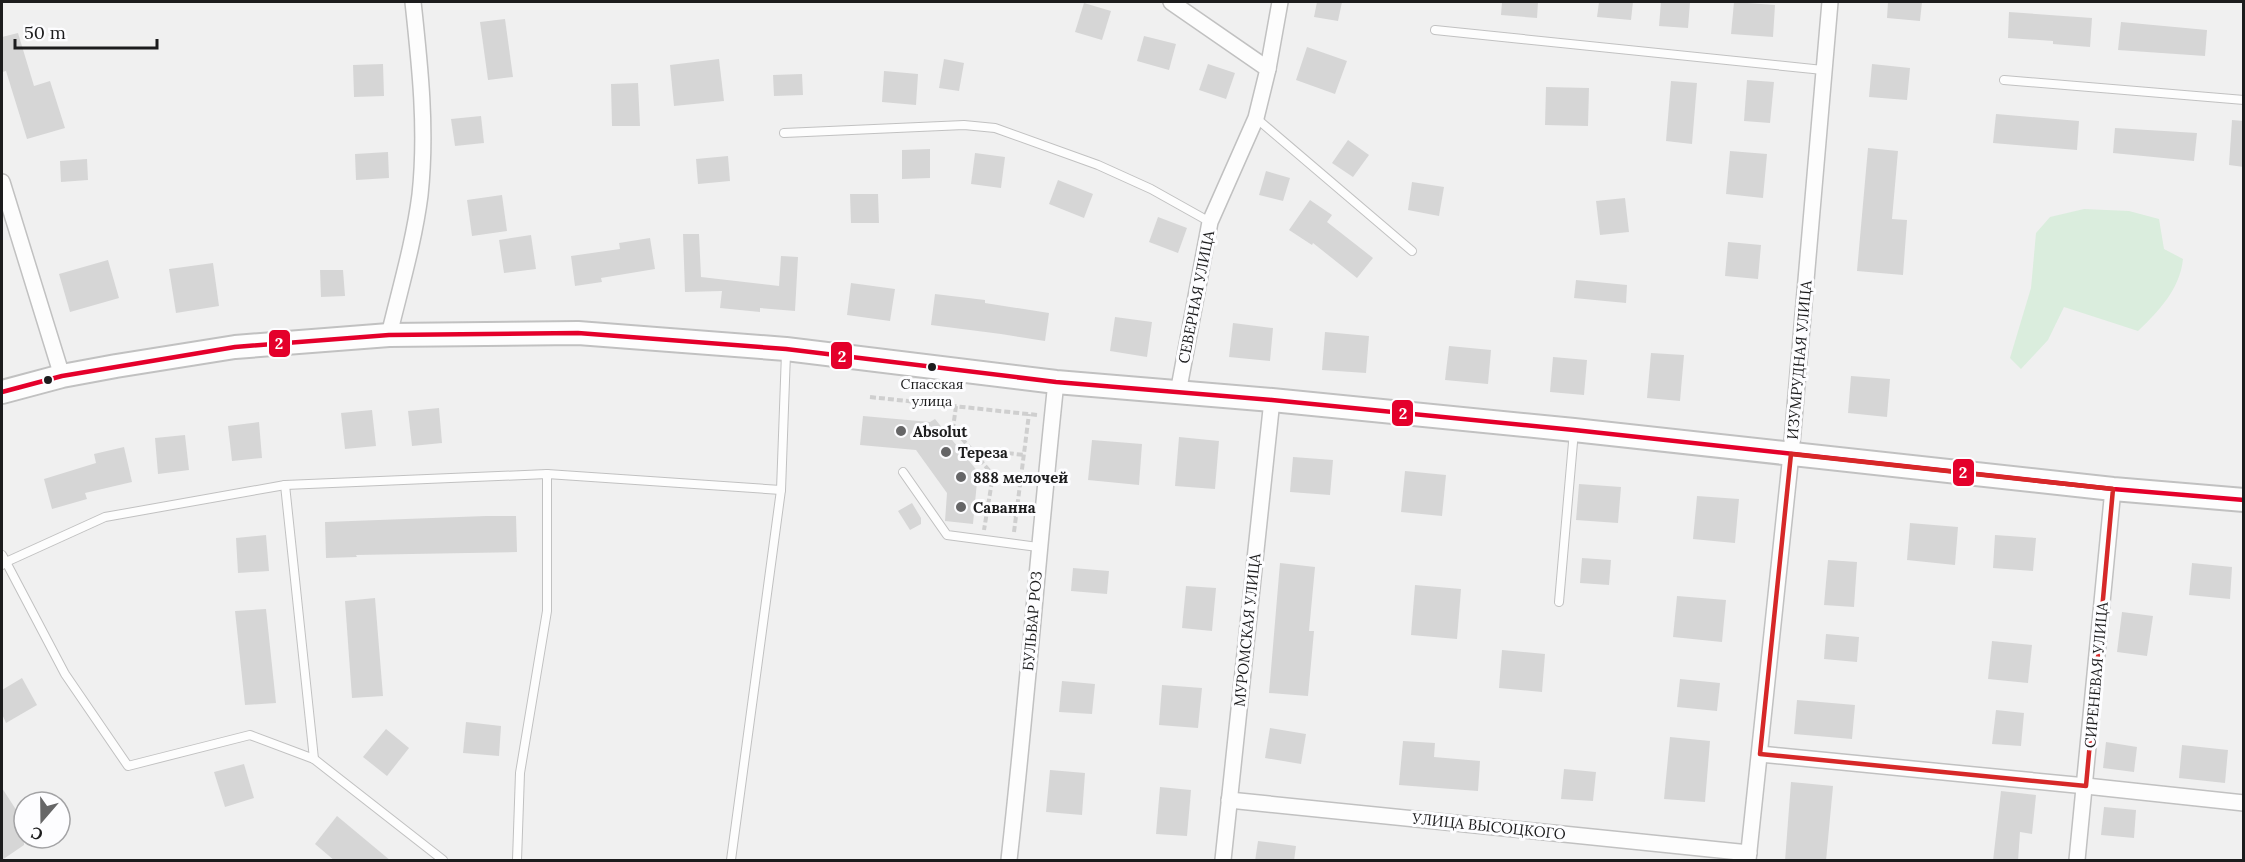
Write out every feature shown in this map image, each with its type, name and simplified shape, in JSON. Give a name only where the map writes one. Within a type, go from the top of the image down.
[{"type":"street","points":[[389,334],[420,197],[423,157],[422,83],[413,2]]},
{"type":"street","points":[[1171,2],[1268,69]]},
{"type":"street","name":"СЕВЕРНАЯ УЛИЦА","points":[[1178,393],[1210,222],[1256,118],[1268,69],[1280,2]]},
{"type":"street","name":"ИЗУМРУДНАЯ УЛИЦА","points":[[1749,857],[1791,454],[1830,2]]},
{"type":"street","points":[[2,182],[62,376]]},
{"type":"street","points":[[2,392],[62,376],[235,347],[389,334],[578,333],[786,349],[1056,382],[1272,400],[1574,430],[2113,489],[2244,500]]},
{"type":"street","name":"БУЛЬВАР РОЗ","points":[[1009,861],[1038,547],[1056,382]]},
{"type":"street","name":"МУРОМСКАЯ УЛИЦА","points":[[1223,861],[1272,400]]},
{"type":"street","name":"СИРЕНЕВАЯ УЛИЦА","points":[[2078,861],[2113,489]]},
{"type":"street","points":[[1760,754],[2244,803]]},
{"type":"street","name":"УЛИЦА ВЫСОЦКОГО","points":[[1229,800],[1749,857]]},
{"type":"lane","points":[[1435,30],[1823,70]]},
{"type":"lane","points":[[2004,80],[2244,100]]},
{"type":"lane","points":[[1256,118],[1412,250]]},
{"type":"lane","points":[[784,133],[964,125],[995,128],[1098,165],[1151,189],[1210,222]]},
{"type":"lane","points":[[730,861],[781,490],[786,349]]},
{"type":"lane","points":[[1559,602],[1574,430]]},
{"type":"lane","points":[[903,472],[947,535],[1038,547]]},
{"type":"lane","points":[[443,861],[314,759],[250,735],[128,766],[66,675],[3,561],[105,517],[285,485],[547,474],[781,490]]},
{"type":"lane","points":[[518,861],[520,773],[547,611],[547,474]]},
{"type":"lane","points":[[285,485],[314,759]]},
{"type":"path","points":[[870,397],[1052,416]]},
{"type":"path","points":[[956,406],[953,428],[993,475],[983,539]]},
{"type":"path","points":[[1012,543],[1029,414]]},
{"type":"path","points":[[972,449],[1024,455]]},
{"type":"path","points":[[993,479],[1020,481]]},
{"type":"path","points":[[987,511],[1016,515]]},
{"type":"highlighted area","points":[[1791,454],[2113,489],[2086,786],[1760,754]]},
{"type":"green space","points":[[2084,209],[2129,211],[2159,219],[2164,249],[2183,259],[2178,280],[2161,307],[2138,331],[2064,307],[2048,340],[2021,369],[2010,358],[2031,288],[2036,233],[2050,217]]},
{"type":"building","points":[[1317,2],[1342,2],[1338,21],[1314,17]]},
{"type":"building","points":[[1502,2],[1538,2],[1537,18],[1501,15]]},
{"type":"building","points":[[1599,2],[1633,2],[1631,20],[1597,17]]},
{"type":"building","points":[[1661,2],[1690,2],[1688,28],[1659,26]]},
{"type":"building","points":[[1734,2],[1775,5],[1773,37],[1731,34]]},
{"type":"building","points":[[1888,2],[1922,2],[1920,21],[1887,18]]},
{"type":"building","points":[[1084,3],[1111,11],[1102,40],[1075,32]]},
{"type":"building","points":[[2009,12],[2092,18],[2090,47],[2053,44],[2053,41],[2008,38]]},
{"type":"building","points":[[505,19],[513,77],[488,80],[480,22]]},
{"type":"building","points":[[2121,22],[2207,30],[2205,56],[2118,50]]},
{"type":"building","points":[[18,33],[34,86],[50,81],[65,128],[27,139],[6,71],[2,72],[2,37]]},
{"type":"building","points":[[1144,36],[1176,44],[1169,70],[1137,61]]},
{"type":"building","points":[[1307,47],[1347,61],[1335,94],[1296,80]]},
{"type":"building","points":[[719,59],[724,101],[674,106],[670,65]]},
{"type":"building","points":[[944,59],[964,63],[959,91],[939,88]]},
{"type":"building","points":[[383,64],[384,96],[354,97],[353,65]]},
{"type":"building","points":[[1208,64],[1235,73],[1226,99],[1199,90]]},
{"type":"building","points":[[1872,64],[1910,68],[1907,100],[1869,97]]},
{"type":"building","points":[[884,71],[918,74],[916,105],[882,102]]},
{"type":"building","points":[[802,74],[803,95],[774,96],[773,75]]},
{"type":"building","points":[[1747,80],[1774,82],[1770,123],[1744,121]]},
{"type":"building","points":[[1671,81],[1697,83],[1692,144],[1666,141]]},
{"type":"building","points":[[638,83],[640,126],[612,126],[611,84]]},
{"type":"building","points":[[1546,87],[1589,88],[1588,126],[1545,125]]},
{"type":"building","points":[[1996,114],[2079,121],[2077,150],[1993,143]]},
{"type":"building","points":[[481,116],[484,143],[455,146],[451,119]]},
{"type":"building","points":[[2232,120],[2244,121],[2244,167],[2229,165]]},
{"type":"building","points":[[2115,128],[2197,133],[2194,161],[2113,153]]},
{"type":"building","points":[[1348,140],[1369,155],[1353,177],[1332,163]]},
{"type":"building","points":[[1868,148],[1898,151],[1892,219],[1907,220],[1903,275],[1857,271]]},
{"type":"building","points":[[930,149],[930,178],[902,179],[902,150]]},
{"type":"building","points":[[1730,151],[1767,154],[1763,198],[1726,194]]},
{"type":"building","points":[[388,152],[389,178],[356,180],[355,154]]},
{"type":"building","points":[[975,153],[1005,157],[1001,188],[971,184]]},
{"type":"building","points":[[728,156],[730,181],[698,184],[696,159]]},
{"type":"building","points":[[87,159],[88,180],[61,182],[60,161]]},
{"type":"building","points":[[1266,171],[1290,178],[1283,201],[1259,195]]},
{"type":"building","points":[[1058,180],[1093,194],[1084,218],[1049,204]]},
{"type":"building","points":[[1412,182],[1444,187],[1439,216],[1408,210]]},
{"type":"building","points":[[850,194],[878,194],[879,223],[851,223]]},
{"type":"building","points":[[502,195],[507,231],[472,236],[467,200]]},
{"type":"building","points":[[1625,198],[1629,232],[1600,235],[1596,201]]},
{"type":"building","points":[[1310,200],[1332,215],[1327,222],[1373,258],[1357,278],[1313,243],[1312,245],[1289,230]]},
{"type":"building","points":[[1158,217],[1187,228],[1178,253],[1149,242]]},
{"type":"building","points":[[683,234],[699,234],[701,277],[779,286],[781,256],[798,257],[795,311],[760,308],[760,312],[720,308],[722,291],[685,292]]},
{"type":"building","points":[[531,235],[536,269],[504,273],[499,240]]},
{"type":"building","points":[[650,238],[655,269],[601,278],[602,282],[575,286],[571,256],[620,249],[619,243]]},
{"type":"building","points":[[1728,242],[1761,245],[1758,279],[1725,276]]},
{"type":"building","points":[[108,260],[119,298],[70,312],[59,274]]},
{"type":"building","points":[[213,263],[219,306],[176,313],[169,269]]},
{"type":"building","points":[[320,270],[343,270],[345,296],[321,297]]},
{"type":"building","points":[[1576,280],[1627,285],[1626,303],[1574,298]]},
{"type":"building","points":[[851,283],[895,289],[890,321],[847,315]]},
{"type":"building","points":[[935,294],[985,300],[985,303],[1049,313],[1045,341],[931,325]]},
{"type":"building","points":[[1115,317],[1152,322],[1147,357],[1110,351]]},
{"type":"building","points":[[1233,323],[1273,328],[1270,361],[1229,357]]},
{"type":"building","points":[[1325,332],[1369,336],[1366,373],[1322,370]]},
{"type":"building","points":[[1449,346],[1491,350],[1488,384],[1445,380]]},
{"type":"building","points":[[1651,353],[1684,355],[1680,401],[1647,398]]},
{"type":"building","points":[[1553,357],[1587,360],[1584,395],[1550,392]]},
{"type":"building","points":[[1851,376],[1890,379],[1887,417],[1848,413]]},
{"type":"building","points":[[439,408],[442,443],[412,446],[408,411]]},
{"type":"building","points":[[372,410],[376,446],[345,449],[341,413]]},
{"type":"building","points":[[863,416],[930,422],[935,419],[983,478],[977,482],[973,524],[945,521],[947,493],[916,450],[860,445]]},
{"type":"building","points":[[259,422],[262,458],[232,461],[228,426]]},
{"type":"building","points":[[185,435],[189,470],[158,474],[155,438]]},
{"type":"building","points":[[1179,437],[1219,441],[1215,489],[1175,486]]},
{"type":"building","points":[[1092,440],[1142,444],[1139,485],[1088,480]]},
{"type":"building","points":[[124,447],[132,482],[85,493],[87,499],[52,509],[44,479],[96,463],[94,454]]},
{"type":"building","points":[[1293,457],[1333,460],[1330,495],[1290,492]]},
{"type":"building","points":[[1405,471],[1446,475],[1442,516],[1401,512]]},
{"type":"building","points":[[1579,484],[1621,487],[1618,523],[1576,520]]},
{"type":"building","points":[[1697,496],[1739,499],[1735,543],[1693,539]]},
{"type":"building","points":[[912,503],[921,518],[921,524],[910,530],[898,511]]},
{"type":"building","points":[[516,516],[517,552],[356,555],[357,557],[326,558],[325,522]]},
{"type":"building","points":[[1910,523],[1958,527],[1955,565],[1907,560]]},
{"type":"building","points":[[266,535],[269,571],[238,573],[236,538]]},
{"type":"building","points":[[1995,535],[2036,538],[2033,571],[1993,568]]},
{"type":"building","points":[[1582,558],[1611,560],[1609,585],[1580,583]]},
{"type":"building","points":[[1828,560],[1857,562],[1854,607],[1824,605]]},
{"type":"building","points":[[1280,563],[1315,567],[1309,631],[1314,631],[1308,696],[1269,693]]},
{"type":"building","points":[[2192,563],[2232,567],[2230,599],[2189,595]]},
{"type":"building","points":[[1073,568],[1109,571],[1107,594],[1071,591]]},
{"type":"building","points":[[1415,585],[1461,589],[1457,639],[1411,635]]},
{"type":"building","points":[[1186,586],[1216,588],[1212,631],[1182,628]]},
{"type":"building","points":[[1677,596],[1726,600],[1722,642],[1673,637]]},
{"type":"building","points":[[375,598],[383,696],[352,698],[345,601]]},
{"type":"building","points":[[266,609],[276,703],[245,705],[235,611]]},
{"type":"building","points":[[2122,612],[2153,616],[2147,656],[2117,652]]},
{"type":"building","points":[[1826,634],[1859,637],[1857,662],[1824,659]]},
{"type":"building","points":[[1992,641],[2032,645],[2028,683],[1988,679]]},
{"type":"building","points":[[1502,650],[1545,654],[1542,692],[1499,688]]},
{"type":"building","points":[[22,678],[37,705],[6,723],[2,714],[2,690]]},
{"type":"building","points":[[1680,679],[1720,683],[1717,711],[1677,707]]},
{"type":"building","points":[[1062,681],[1095,684],[1092,714],[1059,712]]},
{"type":"building","points":[[1162,685],[1202,688],[1198,728],[1159,725]]},
{"type":"building","points":[[1797,700],[1855,705],[1852,739],[1794,734]]},
{"type":"building","points":[[1996,710],[2024,713],[2021,746],[1992,744]]},
{"type":"building","points":[[466,722],[501,726],[499,756],[463,753]]},
{"type":"building","points":[[1270,728],[1306,734],[1301,764],[1265,758]]},
{"type":"building","points":[[386,729],[409,748],[387,776],[363,757]]},
{"type":"building","points":[[1670,737],[1710,741],[1705,802],[1664,799]]},
{"type":"building","points":[[1403,741],[1435,743],[1434,757],[1480,761],[1478,791],[1399,785]]},
{"type":"building","points":[[2106,742],[2137,747],[2134,772],[2103,768]]},
{"type":"building","points":[[2182,745],[2228,750],[2225,783],[2179,778]]},
{"type":"building","points":[[244,764],[254,798],[225,807],[214,772]]},
{"type":"building","points":[[1564,769],[1596,772],[1593,801],[1561,799]]},
{"type":"building","points":[[1050,770],[1085,773],[1082,815],[1046,812]]},
{"type":"building","points":[[1791,782],[1833,786],[1826,861],[1785,861]]},
{"type":"building","points":[[1160,787],[1191,790],[1187,836],[1156,834]]},
{"type":"building","points":[[2,788],[12,803],[12,850],[17,850],[2,860]]},
{"type":"building","points":[[2001,791],[2036,795],[2032,834],[2020,832],[2018,861],[1993,861]]},
{"type":"building","points":[[2104,807],[2136,810],[2134,838],[2101,835]]},
{"type":"building","points":[[337,816],[391,861],[335,861],[315,844]]},
{"type":"building","points":[[1258,841],[1296,846],[1294,861],[1255,861]]},
{"type":"transit line","name":"2","points":[[2,392],[62,376],[235,347],[389,335],[578,333],[786,349],[1056,382],[1272,400],[1574,430],[2113,489],[2244,500]]},
{"type":"place","name":"Спасская улица","points":[[932,367]]},
{"type":"place","name":"Absolut","points":[[901,431]]},
{"type":"place","name":"Тереза","points":[[946,452]]},
{"type":"place","name":"888 мелочей","points":[[961,477]]},
{"type":"place","name":"Саванна","points":[[961,507]]}]
